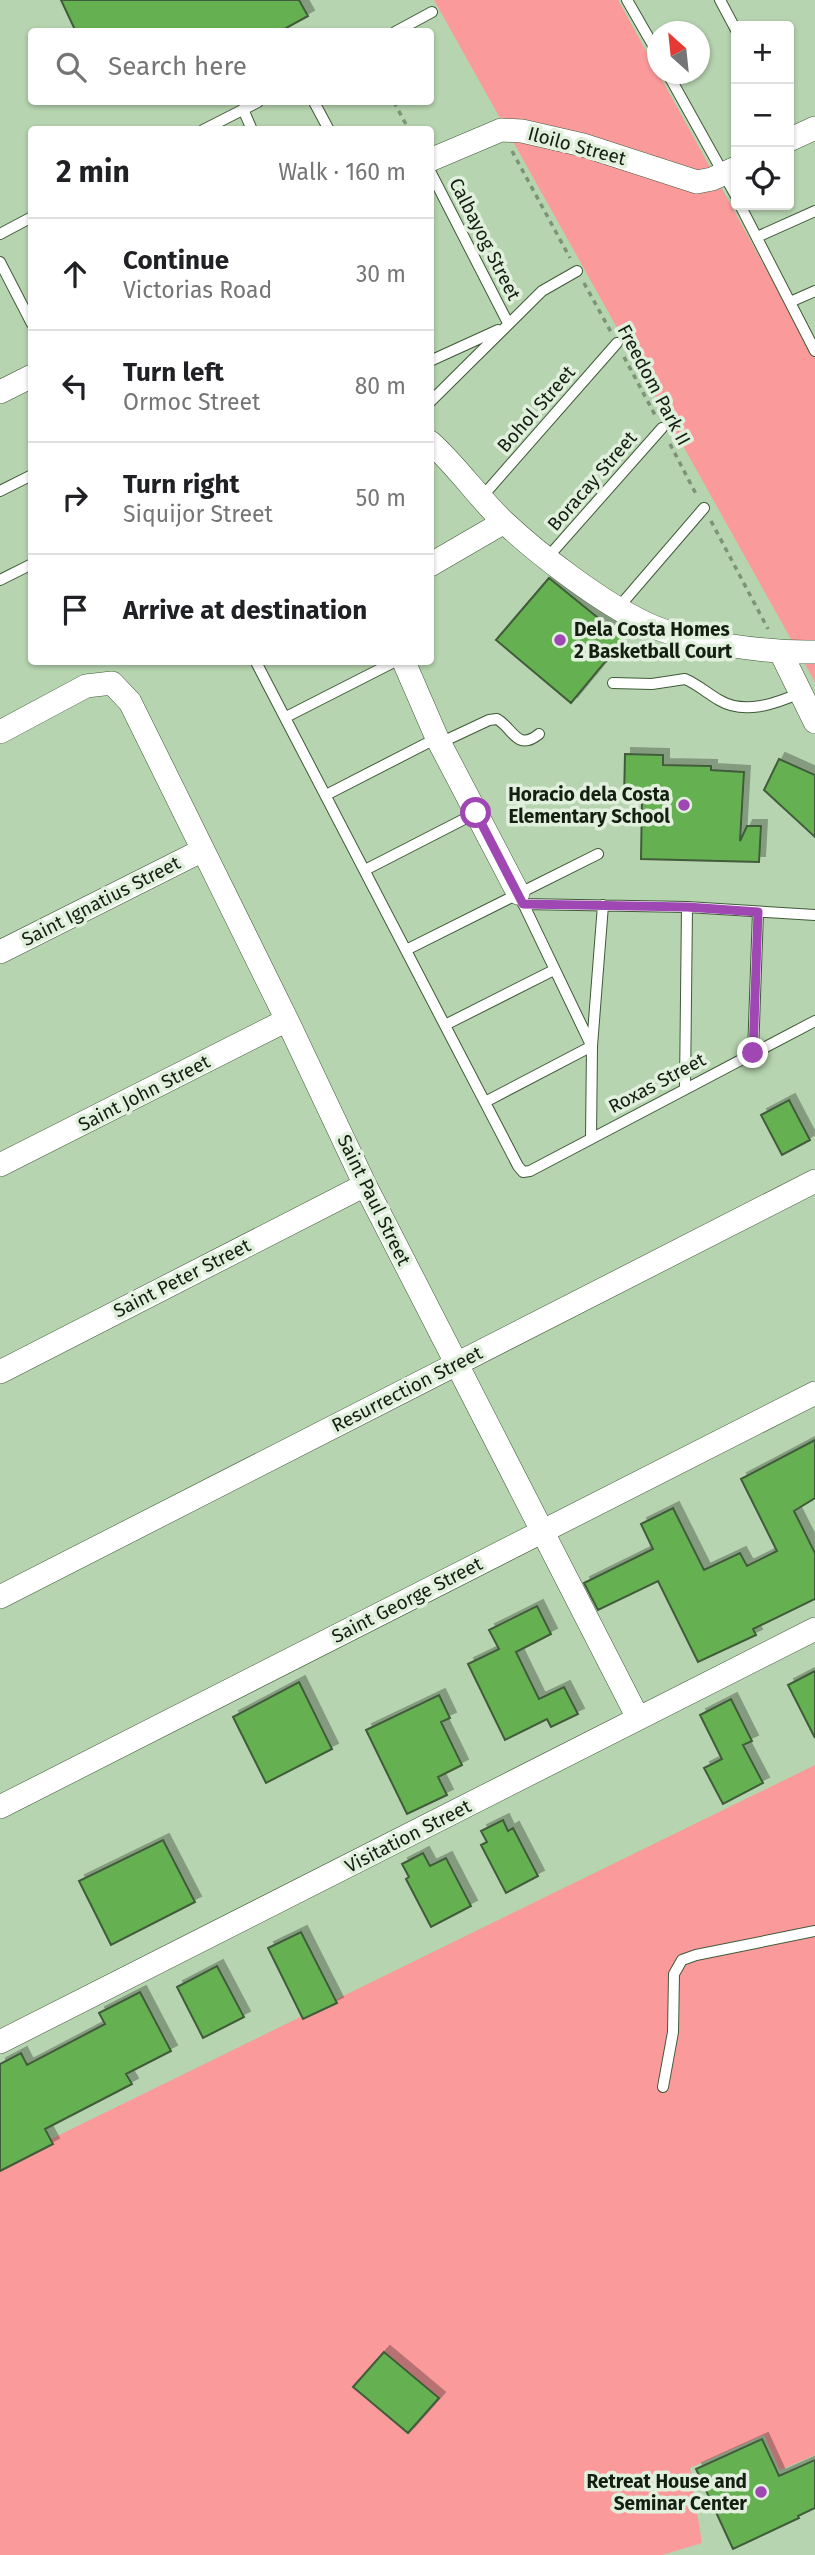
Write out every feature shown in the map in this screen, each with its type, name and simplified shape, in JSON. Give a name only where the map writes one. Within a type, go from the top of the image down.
[{"type":"street","name":"Iloilo Street","points":[[434,158],[501,131],[541,134],[697,182],[731,171]]},
{"type":"street","points":[[0,392],[28,378]]},
{"type":"street","points":[[434,449],[504,522],[618,608],[648,625],[683,636],[781,653],[815,652]]},
{"type":"street","points":[[434,563],[504,522]]},
{"type":"street","points":[[781,653],[815,722]]},
{"type":"street","points":[[405,665],[438,740],[520,898]]},
{"type":"street","name":"Saint Paul Street","points":[[0,732],[86,686],[111,683],[130,702],[365,1185],[638,1718]]},
{"type":"street","name":"Saint Ignatius Street","points":[[0,952],[201,850]]},
{"type":"street","name":"Saint John Street","points":[[0,1166],[287,1020]]},
{"type":"street","name":"Resurrection Street","points":[[0,1597],[815,1181]]},
{"type":"street","name":"Saint Peter Street","points":[[0,1372],[365,1185]]},
{"type":"street","name":"Saint George Street","points":[[0,1807],[815,1393]]},
{"type":"street","name":"Visitation Street","points":[[0,2042],[815,1629]]},
{"type":"lane","points":[[627,0],[647,36]]},
{"type":"lane","points":[[720,0],[731,21]]},
{"type":"lane","points":[[402,28],[432,12]]},
{"type":"lane","points":[[674,84],[731,171]]},
{"type":"lane","points":[[211,126],[252,105]]},
{"type":"lane","points":[[316,105],[327,126]]},
{"type":"lane","points":[[243,109],[250,126]]},
{"type":"lane","name":"Calbayog Street","points":[[434,180],[506,325]]},
{"type":"lane","points":[[743,210],[815,351]]},
{"type":"lane","points":[[757,237],[815,211]]},
{"type":"lane","points":[[0,234],[28,220]]},
{"type":"lane","points":[[0,262],[28,316]]},
{"type":"lane","points":[[434,398],[542,291],[577,271]]},
{"type":"lane","points":[[790,302],[815,291]]},
{"type":"lane","points":[[434,359],[506,325]]},
{"type":"lane","name":"Bohol Street","points":[[481,498],[617,343]]},
{"type":"lane","name":"Boracay Street","points":[[548,557],[662,428]]},
{"type":"lane","points":[[0,491],[28,477]]},
{"type":"lane","points":[[618,608],[704,509]]},
{"type":"lane","points":[[0,580],[28,566]]},
{"type":"lane","points":[[258,665],[485,1102],[592,1046]]},
{"type":"lane","points":[[286,717],[388,665]]},
{"type":"lane","points":[[613,684],[652,684],[685,679],[720,701],[746,707],[764,706],[800,693]]},
{"type":"lane","points":[[326,795],[438,740],[489,720],[497,719],[516,738],[524,742],[539,734]]},
{"type":"lane","points":[[365,870],[476,813]]},
{"type":"lane","points":[[406,950],[520,898],[598,855]]},
{"type":"lane","points":[[520,898],[603,905],[815,915]]},
{"type":"lane","points":[[520,898],[592,1046]]},
{"type":"lane","points":[[591,1138],[592,1046],[603,905]]},
{"type":"lane","points":[[685,1087],[687,907]]},
{"type":"lane","points":[[753,1053],[758,912]]},
{"type":"lane","points":[[445,1025],[554,970]]},
{"type":"lane","name":"Roxas Street","points":[[485,1102],[518,1166],[523,1172],[530,1171],[685,1087],[815,1021]]},
{"type":"lane","points":[[663,2087],[673,2032],[674,1974],[682,1960],[815,1931]]},
{"type":"path","points":[[396,105],[407,126]]},
{"type":"path","name":"Freedom Park II","points":[[501,131],[781,653]]},
{"type":"shaded area","points":[[434,0],[618,0],[647,53],[647,84],[664,84],[731,205],[731,210],[734,210],[815,358],[815,682]]},
{"type":"shaded area","points":[[815,1765],[815,2455],[780,2470],[764,2435],[690,2468],[702,2543],[662,2555],[0,2555],[0,2164]]},
{"type":"building","points":[[61,0],[299,0],[308,16],[286,28],[74,28]]},
{"type":"building","name":"Dela Costa Homes 2 Basketball Court","points":[[549,578],[624,639],[571,703],[496,640]]},
{"type":"building","points":[[625,754],[663,755],[663,765],[711,766],[711,770],[744,772],[740,841],[747,826],[761,826],[759,862],[641,859],[642,799],[624,799]]},
{"type":"building","points":[[779,759],[815,775],[815,837],[764,790]]},
{"type":"building","points":[[789,1100],[810,1140],[782,1155],[761,1115]]},
{"type":"building","points":[[815,1440],[815,1498],[794,1511],[815,1553],[815,1599],[753,1629],[756,1635],[698,1662],[658,1581],[598,1610],[584,1583],[653,1549],[641,1524],[673,1508],[704,1570],[740,1553],[747,1566],[777,1551],[741,1479]]},
{"type":"building","points":[[537,1606],[551,1634],[516,1652],[539,1699],[564,1687],[578,1714],[551,1727],[547,1719],[505,1740],[468,1664],[499,1649],[489,1630]]},
{"type":"building","points":[[815,1671],[815,1738],[788,1685]]},
{"type":"building","points":[[299,1682],[332,1749],[266,1783],[233,1717]]},
{"type":"building","points":[[439,1695],[450,1718],[441,1722],[462,1765],[438,1777],[447,1795],[407,1814],[366,1730]]},
{"type":"building","points":[[731,1699],[752,1741],[743,1745],[763,1783],[723,1804],[704,1768],[722,1759],[700,1715]]},
{"type":"building","points":[[503,1820],[508,1831],[513,1828],[538,1876],[506,1893],[481,1845],[487,1842],[481,1831]]},
{"type":"building","points":[[163,1840],[195,1902],[111,1945],[79,1881]]},
{"type":"building","points":[[423,1853],[430,1866],[446,1858],[471,1906],[431,1927],[406,1879],[409,1877],[402,1864]]},
{"type":"building","points":[[301,1932],[337,2003],[303,2019],[268,1948]]},
{"type":"building","points":[[217,1966],[244,2017],[203,2038],[177,1987]]},
{"type":"building","points":[[140,1992],[171,2051],[126,2074],[132,2084],[45,2129],[53,2144],[0,2171],[0,2064],[21,2053],[27,2065],[105,2024],[99,2013]]},
{"type":"building","points":[[384,2352],[439,2398],[408,2433],[353,2387]]},
{"type":"building","name":"Retreat House and Seminar Center","points":[[762,2439],[779,2476],[815,2460],[815,2508],[733,2549],[696,2469]]},
{"type":"place","name":"Dela Costa Homes 2 Basketball Court","points":[[560,640]]},
{"type":"place","name":"Horacio dela Costa Elementary School","points":[[684,805]]},
{"type":"place","name":"Retreat House and Seminar Center","points":[[761,2492]]},
{"type":"route","points":[[476,813],[523,904],[687,907],[758,912],[753,1053]]}]
